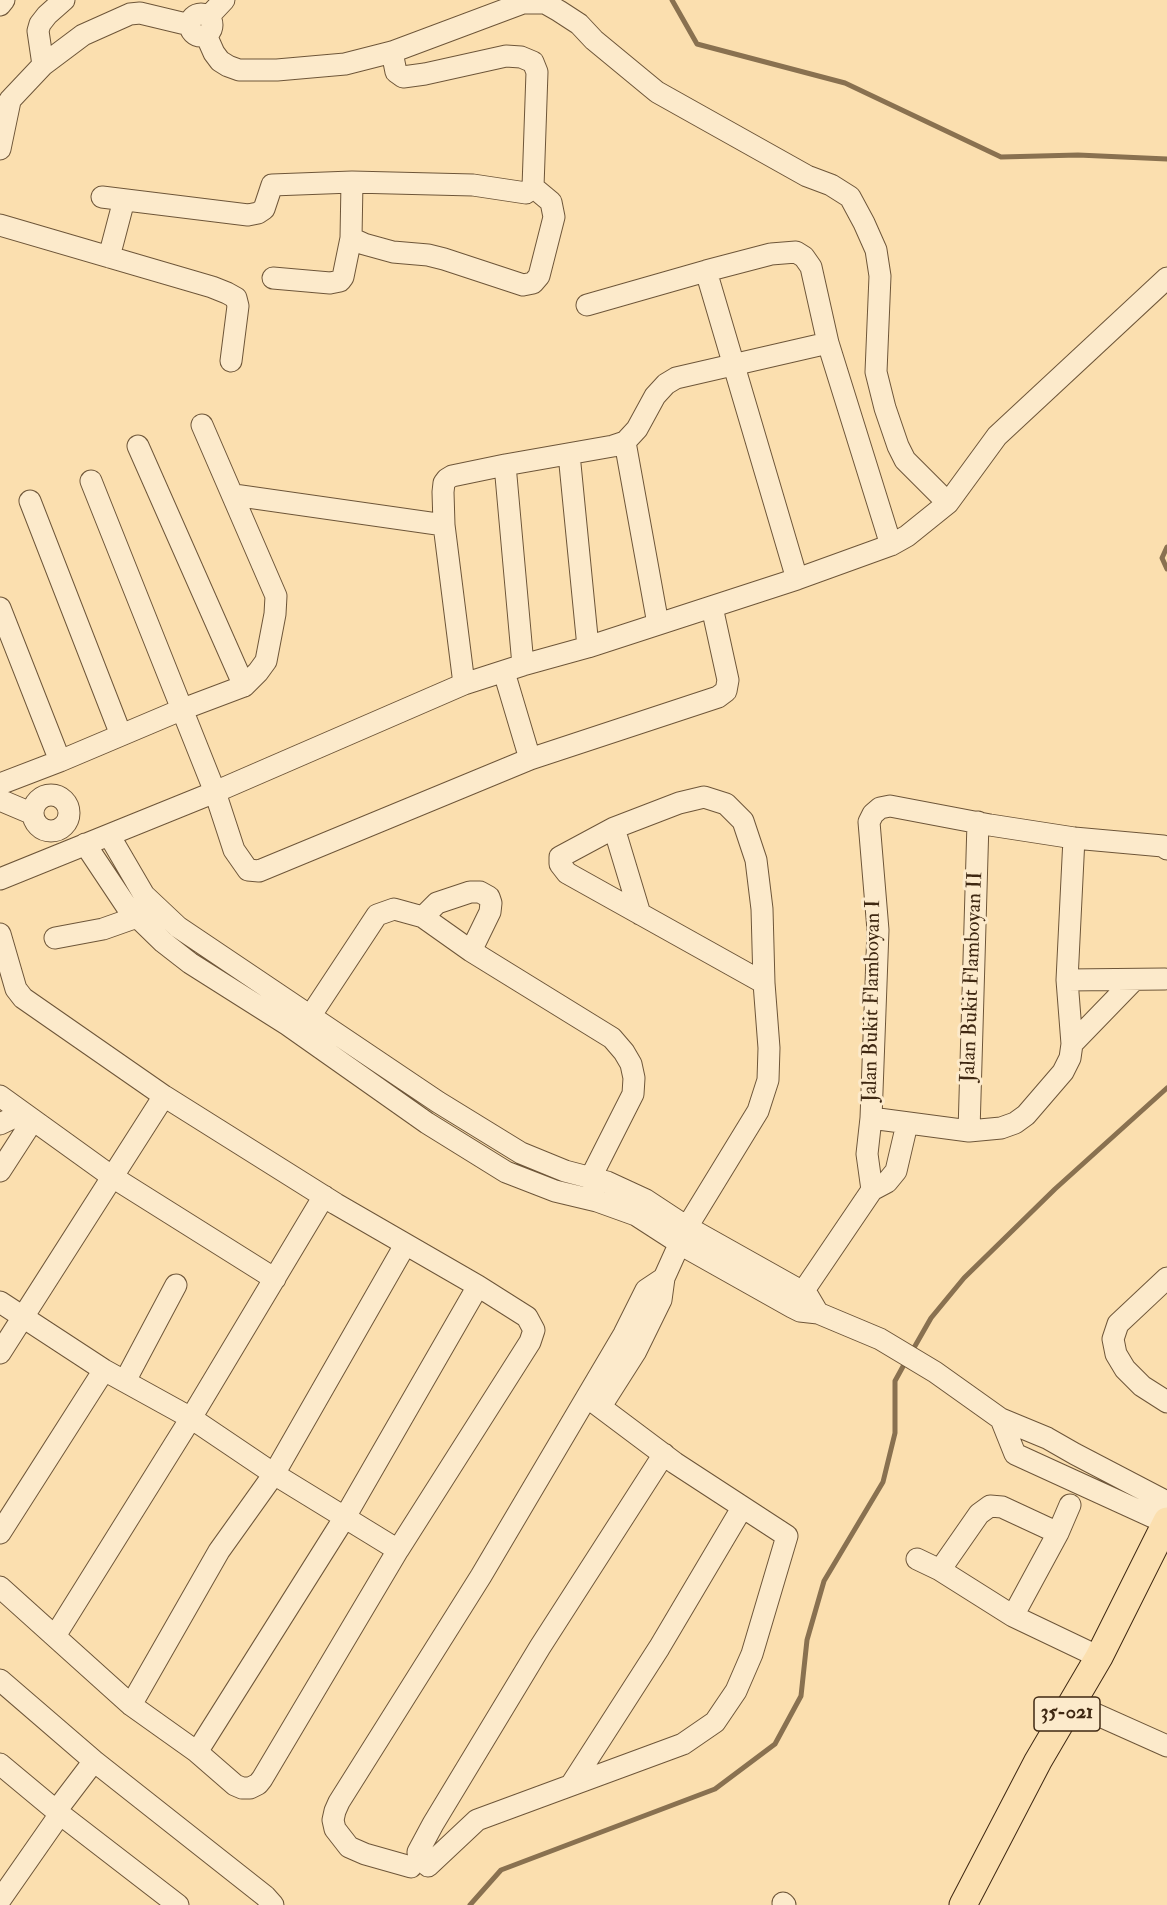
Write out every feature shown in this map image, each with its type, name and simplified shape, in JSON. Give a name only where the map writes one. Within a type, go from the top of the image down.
[{"type":"main road","name":"35-021","points":[[963,1905],[1038,1761],[1099,1657],[1167,1522]]},
{"type":"street","points":[[0,5],[4,0]]},
{"type":"street","points":[[43,66],[39,45],[40,24],[64,0]]},
{"type":"street","points":[[202,25],[224,0]]},
{"type":"street","points":[[202,25],[213,53],[228,66],[239,70],[277,70],[345,64],[392,52],[523,3],[546,2],[579,24],[594,40],[657,92],[807,177],[831,185],[850,197],[876,250],[880,276],[876,372],[885,408],[905,460],[948,503]]},
{"type":"street","points":[[0,149],[5,108],[43,66],[83,35],[130,14],[140,13],[202,25]]},
{"type":"street","points":[[102,197],[248,214],[258,213],[264,209],[272,185],[352,182],[473,185],[526,193],[533,187],[537,72],[533,62],[521,57],[506,56],[425,74],[403,76],[396,72],[392,52]]},
{"type":"street","points":[[273,278],[330,283],[340,281],[343,277],[351,238],[352,182]]},
{"type":"street","points":[[351,238],[393,252],[444,259],[523,285],[533,284],[539,276],[554,217],[551,202],[533,187]]},
{"type":"street","points":[[109,257],[124,200]]},
{"type":"street","points":[[0,225],[212,287],[236,298],[238,306],[231,361]]},
{"type":"street","points":[[587,305],[771,254],[796,252],[804,257],[811,267],[828,343],[891,545]]},
{"type":"street","points":[[706,271],[797,579]]},
{"type":"street","points":[[0,879],[216,792],[464,684],[588,647],[797,579],[891,545],[907,536],[948,503],[997,436],[1167,278]]},
{"type":"street","points":[[464,684],[444,525],[443,492],[447,479],[452,476],[625,442],[637,429],[655,396],[666,384],[676,378],[828,343]]},
{"type":"street","points":[[0,784],[244,686],[266,661],[276,596],[202,424]]},
{"type":"street","points":[[625,442],[658,624]]},
{"type":"street","points":[[138,446],[244,686]]},
{"type":"street","points":[[569,454],[588,647]]},
{"type":"street","points":[[505,465],[514,668],[530,759]]},
{"type":"street","points":[[91,481],[216,792],[234,849],[248,870],[259,871],[530,759],[718,697],[726,691],[728,680],[712,606]]},
{"type":"street","points":[[234,495],[444,525]]},
{"type":"street","points":[[30,501],[121,735]]},
{"type":"street","points":[[0,608],[60,761]]},
{"type":"street","points":[[50,795],[57,796],[70,811],[69,818],[61,829],[48,831],[38,826],[33,814],[38,801],[50,795]]},
{"type":"street","points":[[594,1402],[664,1454],[787,1536],[752,1654],[736,1691],[715,1722],[683,1743],[477,1820],[419,1862],[365,1854],[349,1847],[339,1836],[333,1820],[339,1802],[594,1402],[636,1351],[635,1331],[646,1290],[664,1278],[688,1228],[759,1111],[768,1080],[769,1048],[762,909],[756,860],[743,821],[726,804],[704,796],[614,828],[562,855],[559,860],[560,864],[567,873],[764,982]]},
{"type":"street","points":[[0,800],[33,814]]},
{"type":"street","name":"Jalan Bukit Flamboyan I","points":[[872,1190],[867,1154],[871,1118],[878,930],[869,822],[880,808],[890,806],[978,822]]},
{"type":"street","points":[[978,822],[1074,838],[1163,846],[1167,849]]},
{"type":"street","name":"Jalan Bukit Flamboyan II","points":[[969,1131],[978,822]]},
{"type":"street","points":[[66,824],[97,840],[144,895],[178,927],[438,1102],[521,1153],[590,1179],[607,1182],[646,1200],[797,1299],[808,1296],[818,1313],[880,1339],[935,1372],[1001,1419],[1047,1438],[1167,1502]]},
{"type":"street","points":[[614,828],[640,914]]},
{"type":"street","points":[[871,1118],[969,1131],[1001,1128],[1015,1123],[1026,1115],[1063,1072],[1070,1058],[1072,1044],[1067,980],[1074,838]]},
{"type":"street","points":[[97,840],[127,907],[163,942],[190,963],[288,1025],[427,1124],[506,1172],[555,1191],[688,1228]]},
{"type":"street","points":[[423,916],[437,903],[470,892],[480,892],[489,897],[490,912],[471,951]]},
{"type":"street","points":[[311,1015],[377,915],[394,909],[423,916],[471,951],[612,1038],[624,1052],[631,1064],[633,1094],[590,1179]]},
{"type":"street","points":[[55,938],[102,929],[137,917]]},
{"type":"street","points":[[0,934],[16,989],[23,998],[164,1096],[324,1196],[527,1317],[532,1324],[533,1334],[398,1550],[268,1769],[258,1784],[250,1788],[236,1785],[197,1752],[131,1705],[0,1587]]},
{"type":"street","points":[[190,963],[203,944]]},
{"type":"street","points":[[1067,980],[1166,979]]},
{"type":"street","points":[[1072,1044],[1134,980]]},
{"type":"street","points":[[0,1095],[111,1176],[275,1279]]},
{"type":"street","points":[[0,1353],[164,1096]]},
{"type":"street","points":[[427,1124],[438,1102]]},
{"type":"street","points":[[0,1124],[28,1116]]},
{"type":"street","points":[[0,1171],[28,1116]]},
{"type":"street","points":[[797,1299],[872,1190],[887,1182],[896,1171],[908,1124]]},
{"type":"street","points":[[55,1636],[191,1418],[324,1196]]},
{"type":"street","points":[[131,1705],[219,1551],[274,1474],[405,1245]]},
{"type":"street","points":[[1167,1278],[1118,1324],[1113,1340],[1116,1354],[1125,1369],[1142,1386],[1167,1402]]},
{"type":"street","points":[[125,1381],[176,1285]]},
{"type":"street","points":[[197,1752],[345,1517],[478,1286]]},
{"type":"street","points":[[0,1302],[104,1370],[191,1418],[274,1474],[398,1550]]},
{"type":"street","points":[[0,1533],[104,1370]]},
{"type":"street","points":[[1001,1419],[1015,1454],[1167,1522]]},
{"type":"street","points":[[419,1862],[433,1824],[540,1647],[664,1454]]},
{"type":"street","points":[[1096,1491],[1106,1470]]},
{"type":"street","points":[[1013,1616],[1058,1533],[1070,1505]]},
{"type":"street","points":[[940,1570],[979,1514],[990,1506],[1002,1507],[1058,1533]]},
{"type":"street","points":[[571,1785],[659,1648],[742,1508]]},
{"type":"street","points":[[916,1558],[940,1570],[1013,1616],[1099,1657]]},
{"type":"street","points":[[0,1680],[94,1761],[265,1896],[273,1905]]},
{"type":"street","points":[[1073,1704],[1167,1746]]},
{"type":"street","points":[[0,1900],[94,1761]]},
{"type":"street","points":[[0,1764],[58,1813],[178,1905]]},
{"type":"waterway","points":[[672,0],[697,44],[845,83],[1001,157],[1078,155],[1167,159]]},
{"type":"waterway","points":[[1167,547],[1162,558],[1167,569]]},
{"type":"waterway","points":[[911,1353],[931,1318],[964,1278],[1055,1189],[1167,1088]]},
{"type":"waterway","points":[[470,1905],[501,1870],[715,1789],[775,1744],[801,1696],[807,1640],[824,1581],[883,1482],[895,1433],[895,1381],[906,1361]]}]
